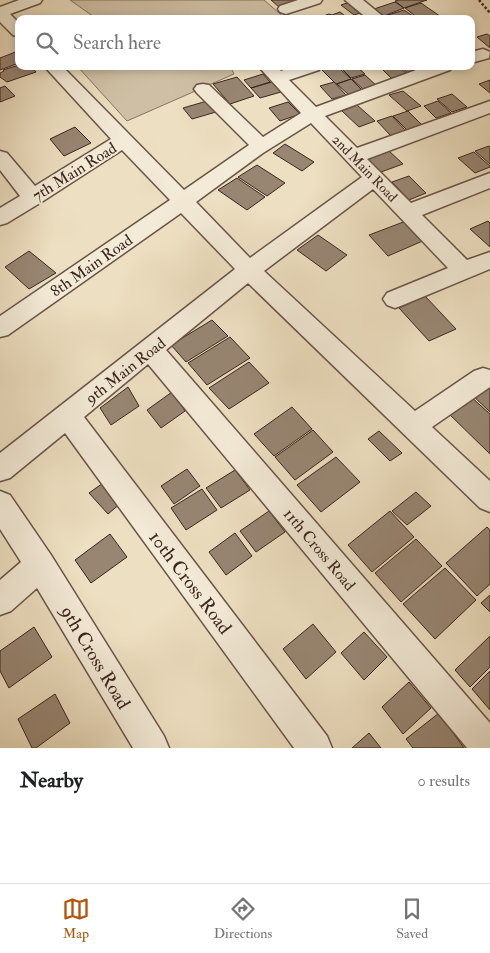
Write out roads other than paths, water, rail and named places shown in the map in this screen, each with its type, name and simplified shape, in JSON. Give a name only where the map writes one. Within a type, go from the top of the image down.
[{"type":"street","points":[[15,28],[0,13],[34,0]]},
{"type":"street","points":[[286,9],[314,0]]},
{"type":"street","points":[[358,4],[379,11]]},
{"type":"street","points":[[56,70],[249,270],[490,499]]},
{"type":"street","points":[[272,72],[286,70]]},
{"type":"street","name":"8th Main Road","points":[[0,328],[261,146],[313,114],[433,70]]},
{"type":"street","name":"2nd Main Road","points":[[272,72],[464,271]]},
{"type":"street","points":[[203,89],[261,146]]},
{"type":"street","points":[[352,157],[490,107]]},
{"type":"street","name":"7th Main Road","points":[[0,218],[123,140]]},
{"type":"street","points":[[0,157],[33,198]]},
{"type":"street","name":"9th Main Road","points":[[0,469],[249,270],[373,178]]},
{"type":"street","points":[[409,212],[490,180]]},
{"type":"street","points":[[395,299],[490,260]]},
{"type":"street","name":"11th Cross Road","points":[[150,350],[489,748]]},
{"type":"street","points":[[413,426],[483,378]]},
{"type":"street","name":"10th Cross Road","points":[[67,415],[315,748]]},
{"type":"street","name":"9th Cross Road","points":[[0,504],[40,565],[152,748]]},
{"type":"street","points":[[0,600],[40,565]]}]
